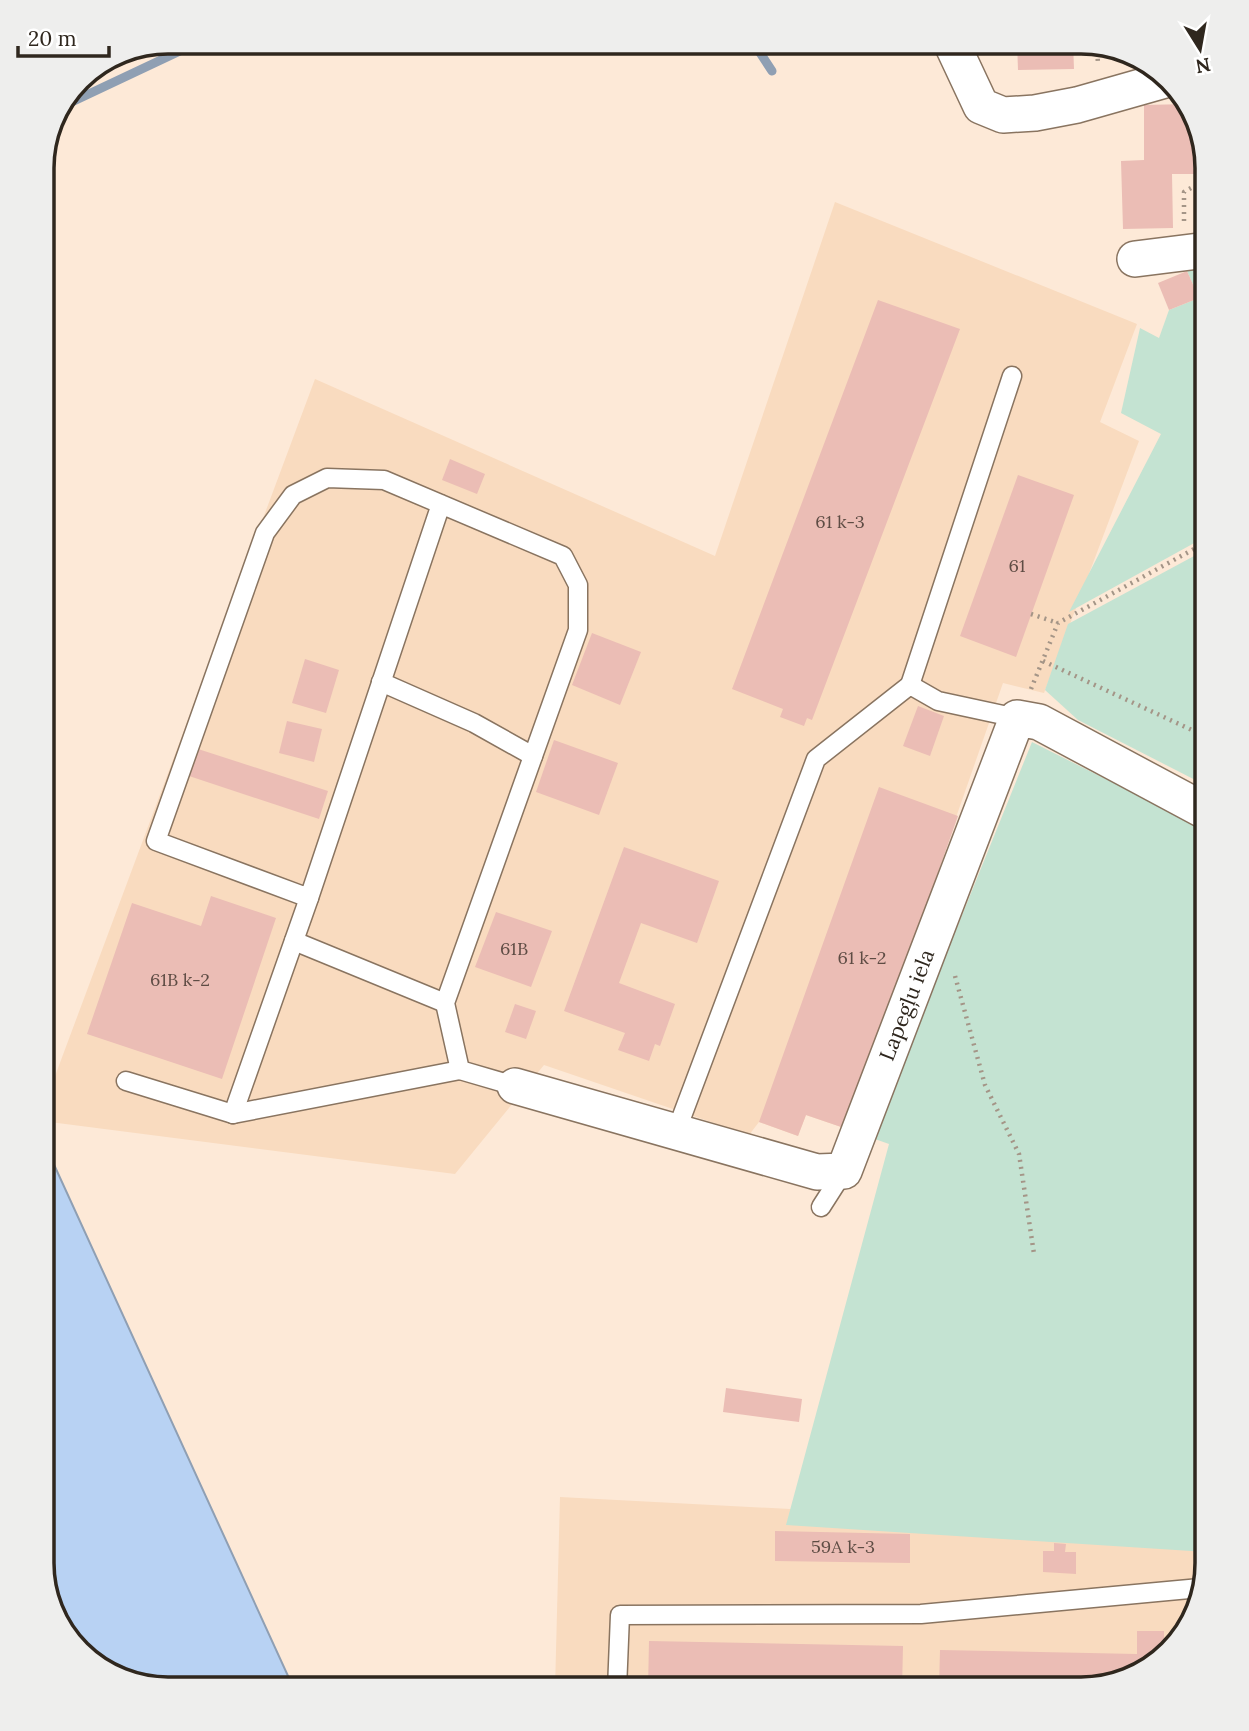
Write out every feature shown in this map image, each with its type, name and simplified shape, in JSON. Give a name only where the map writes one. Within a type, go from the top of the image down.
[{"type":"street","points":[[957,54],[981,106],[1003,115],[1035,113],[1077,105],[1155,83]]},
{"type":"street","points":[[1135,259],[1195,251]]},
{"type":"street","points":[[1017,718],[1039,722],[1195,806]]},
{"type":"street","name":"Lapegļu iela","points":[[844,1171],[1017,718]]},
{"type":"street","points":[[515,1086],[817,1172],[844,1171]]},
{"type":"lane","points":[[676,1132],[816,759],[910,685],[1012,376]]},
{"type":"lane","points":[[309,898],[156,841],[265,533],[293,495],[327,478],[384,480],[563,556],[578,585],[578,630],[444,1003],[460,1070]]},
{"type":"lane","points":[[233,1114],[309,898],[441,504]]},
{"type":"lane","points":[[381,682],[474,723],[533,756]]},
{"type":"lane","points":[[910,685],[938,701],[1017,718]]},
{"type":"lane","points":[[294,941],[444,1003]]},
{"type":"lane","points":[[127,1081],[233,1114],[460,1070],[515,1086]]},
{"type":"lane","points":[[821,1207],[844,1171]]},
{"type":"lane","points":[[617,1677],[620,1615],[921,1614],[1192,1589]]},
{"type":"path","points":[[1195,186],[1184,192],[1195,246]]},
{"type":"path","points":[[1017,718],[1058,623],[1195,549]]},
{"type":"path","points":[[1031,614],[1058,623]]},
{"type":"path","points":[[1043,661],[1195,731]]},
{"type":"path","points":[[954,972],[985,1085],[1019,1154],[1034,1254]]},
{"type":"shaded area","points":[[835,202],[1137,324],[1100,422],[1139,441],[1044,693],[1003,683],[847,1129],[806,1115],[798,1136],[759,1122],[749,1135],[544,1065],[455,1174],[54,1123],[54,1079],[315,379],[715,556]]},
{"type":"shaded area","points":[[560,1497],[1195,1530],[1194,1578],[1179,1620],[1150,1653],[1110,1673],[1081,1677],[555,1677]]},
{"type":"green space","points":[[1195,270],[1195,289],[1187,271]]},
{"type":"green space","points":[[1195,300],[1195,543],[1069,612],[1161,434],[1121,413],[1140,328],[1159,338],[1169,310]]},
{"type":"green space","points":[[1195,555],[1195,780],[1078,720],[1045,690],[1068,624]]},
{"type":"green space","points":[[1032,742],[1195,824],[1195,1551],[786,1525],[889,1144],[872,1138]]},
{"type":"water","points":[[54,1165],[289,1677],[161,1677],[132,1671],[105,1658],[88,1643],[78,1632],[63,1606],[54,1563]]},
{"type":"building","points":[[1017,54],[1073,54],[1074,69],[1018,70]]},
{"type":"building","points":[[1175,104],[1191,139],[1195,174],[1172,174],[1173,228],[1123,229],[1121,161],[1144,160],[1144,105]]},
{"type":"building","points":[[1187,271],[1195,289],[1195,300],[1169,310],[1158,283]]},
{"type":"building","points":[[878,300],[960,329],[812,720],[807,718],[804,726],[780,717],[783,709],[732,689]]},
{"type":"building","points":[[450,459],[485,474],[477,494],[442,480]]},
{"type":"building","points":[[1018,475],[1074,495],[1016,657],[960,636]]},
{"type":"building","points":[[592,633],[641,652],[620,705],[572,685]]},
{"type":"building","points":[[305,659],[339,670],[326,713],[292,703]]},
{"type":"building","points":[[918,706],[944,716],[930,756],[903,746]]},
{"type":"building","points":[[287,721],[322,729],[314,762],[279,753]]},
{"type":"building","points":[[554,740],[618,763],[599,815],[536,792]]},
{"type":"building","points":[[195,748],[328,791],[319,819],[186,775]]},
{"type":"building","points":[[879,787],[958,816],[847,1129],[806,1115],[798,1136],[759,1122]]},
{"type":"building","points":[[624,847],[719,881],[697,943],[641,923],[619,983],[675,1004],[660,1046],[655,1044],[649,1061],[618,1050],[625,1033],[564,1011]]},
{"type":"building","points":[[211,896],[276,918],[222,1079],[87,1034],[132,903],[201,926]]},
{"type":"building","points":[[496,912],[552,931],[531,987],[475,967]]},
{"type":"building","points":[[515,1004],[536,1011],[526,1039],[505,1032]]},
{"type":"building","points":[[726,1388],[802,1399],[799,1422],[723,1412]]},
{"type":"building","points":[[775,1531],[910,1534],[910,1563],[775,1561]]},
{"type":"building","points":[[1054,1543],[1066,1544],[1065,1552],[1076,1552],[1076,1574],[1043,1572],[1043,1551],[1054,1551]]},
{"type":"building","points":[[1137,1631],[1164,1631],[1164,1640],[1138,1661],[1096,1676],[939,1677],[940,1650],[1137,1654]]},
{"type":"building","points":[[649,1641],[903,1646],[902,1677],[648,1677]]},
{"type":"waterway","points":[[78,99],[174,54]]},
{"type":"waterway","points":[[761,54],[772,71]]}]
